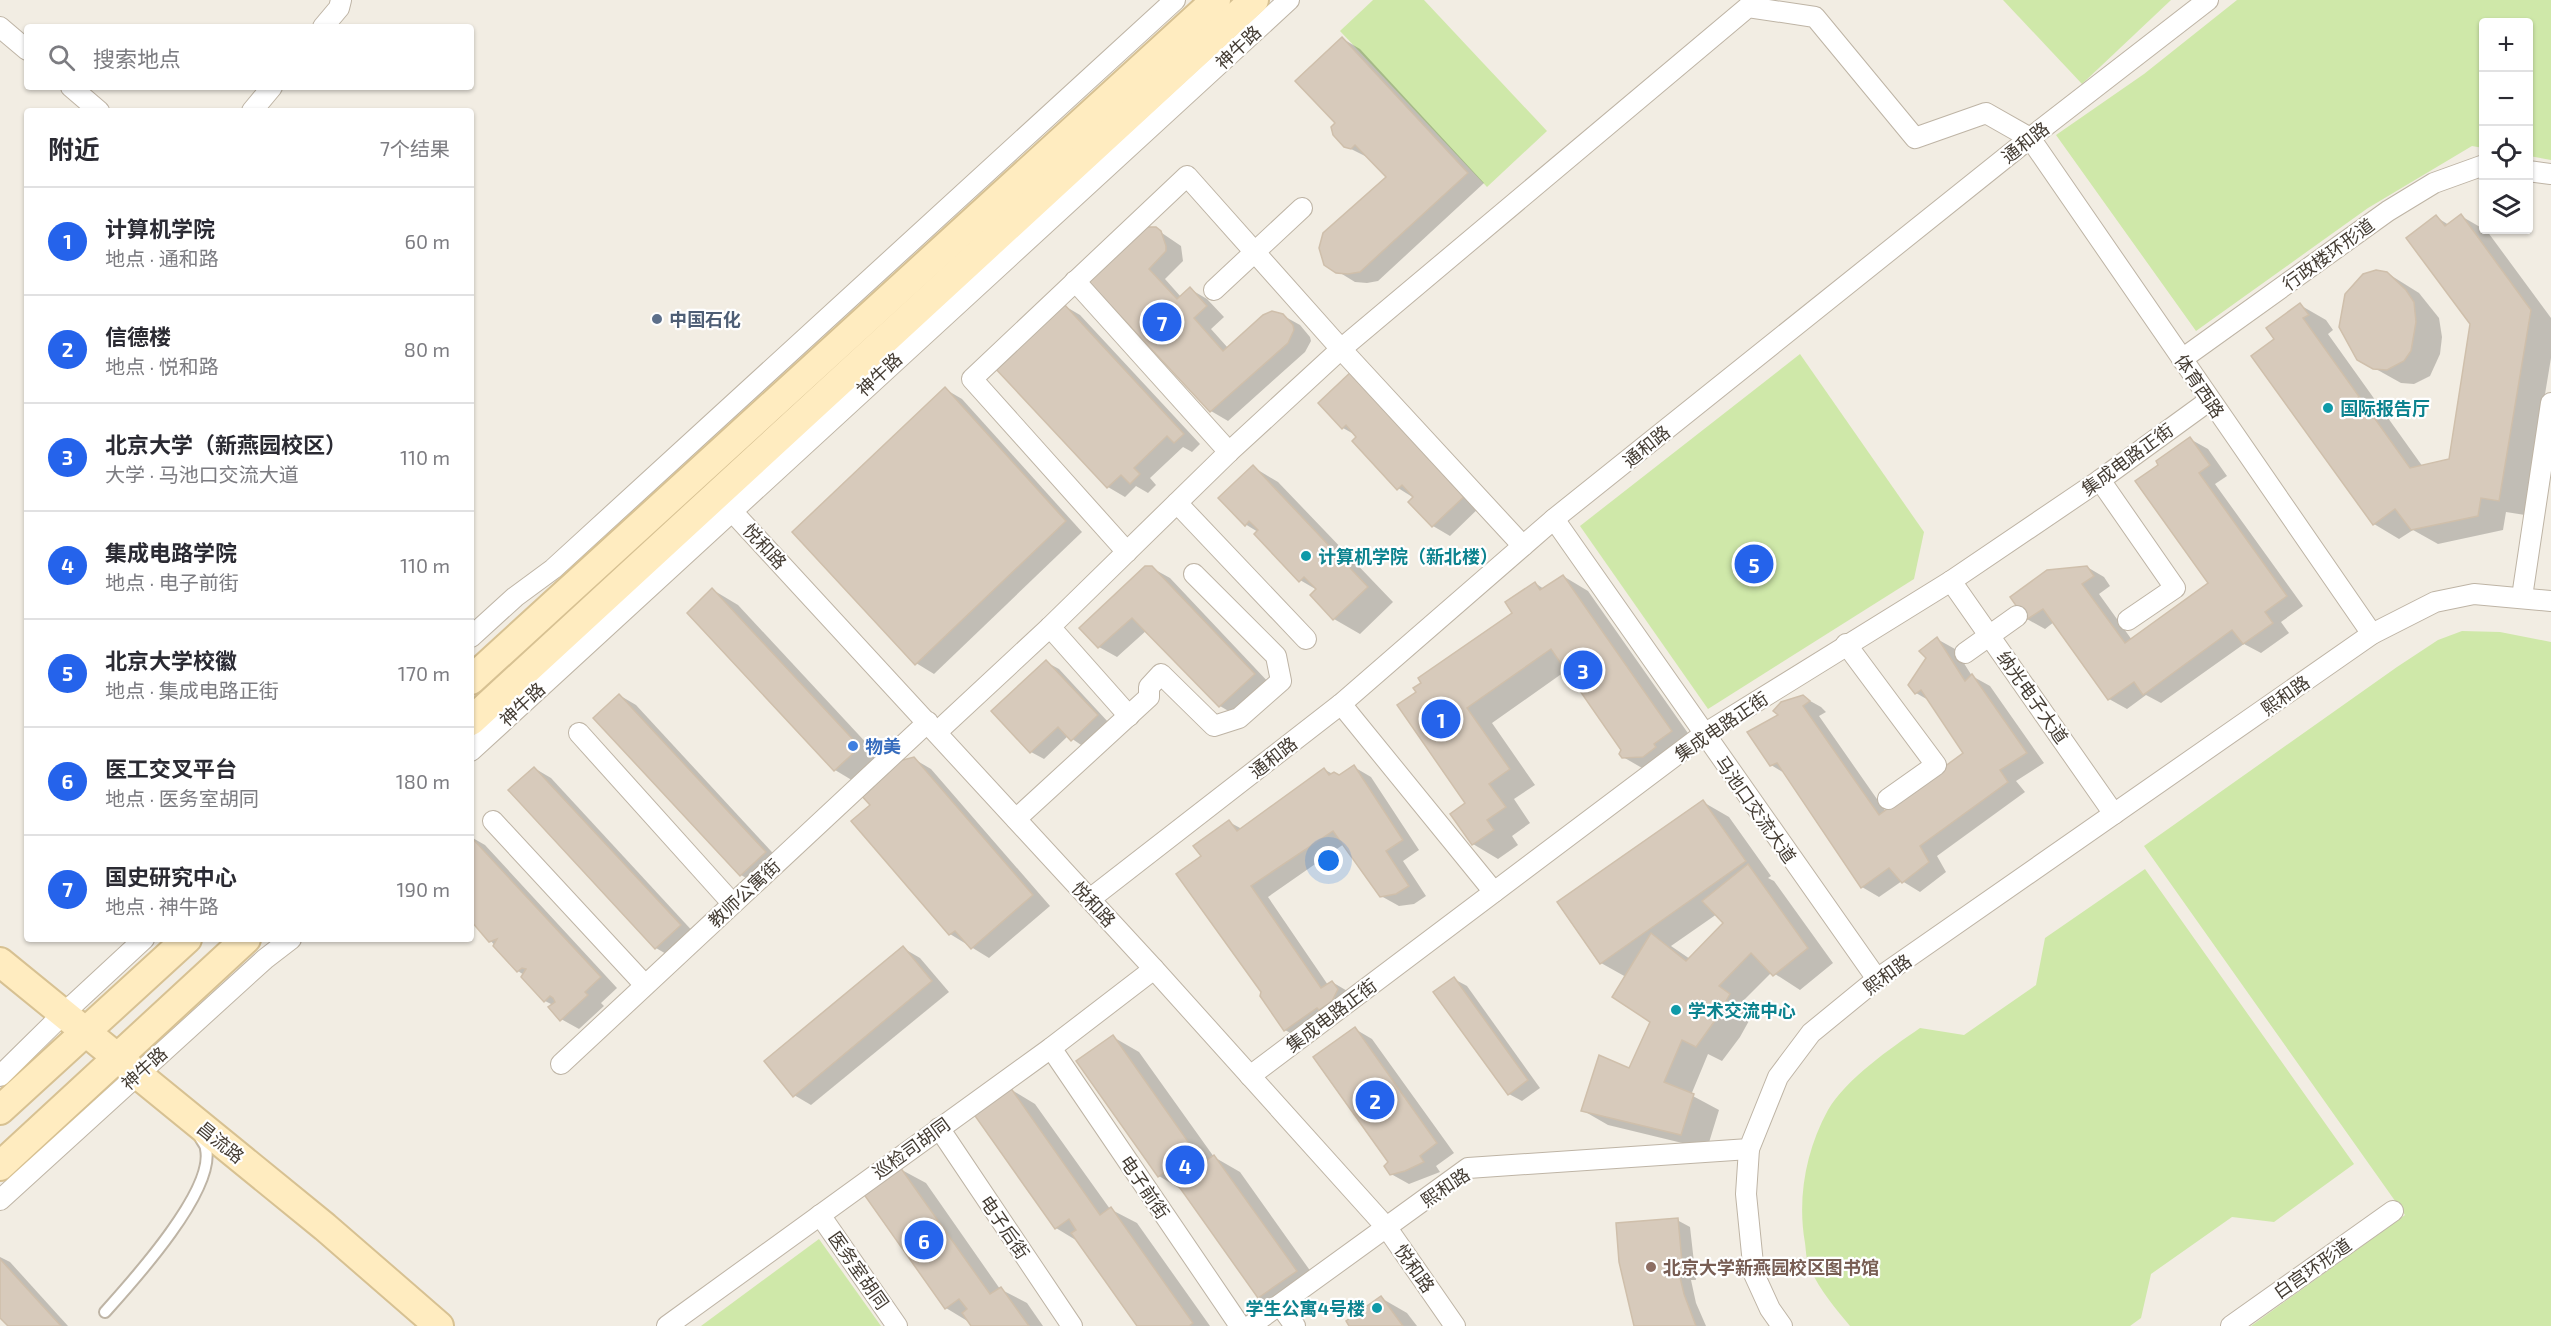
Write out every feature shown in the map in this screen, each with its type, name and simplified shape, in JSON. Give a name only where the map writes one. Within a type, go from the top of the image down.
[{"type":"main road","points":[[474,677],[1216,0]]},
{"type":"main road","name":"神牛路","points":[[474,717],[724,502],[1254,0]]},
{"type":"main road","points":[[0,1110],[184,942]]},
{"type":"main road","name":"神牛路","points":[[0,1166],[127,1066],[243,942]]},
{"type":"main road","name":"昌流路","points":[[0,963],[325,1227],[439,1326]]},
{"type":"street","points":[[326,24],[339,8],[341,0]]},
{"type":"street","points":[[474,634],[515,597],[553,568],[1175,0]]},
{"type":"street","name":"神牛路","points":[[474,748],[724,502],[1289,0]]},
{"type":"street","name":"通和路","points":[[1090,899],[1341,704],[1554,519],[2030,138],[2208,0]]},
{"type":"street","name":"教师公寓街","points":[[561,1064],[732,903],[1050,627],[1228,452],[1341,349],[1749,7],[1815,17],[1915,138],[1986,113],[2030,138]]},
{"type":"street","points":[[0,27],[24,47]]},
{"type":"street","points":[[74,90],[96,108]]},
{"type":"street","points":[[254,108],[270,90]]},
{"type":"street","name":"体育西路","points":[[2030,138],[2372,634]]},
{"type":"street","name":"行政楼环形道","points":[[2182,359],[2388,211],[2434,183],[2479,167]]},
{"type":"street","points":[[2533,172],[2551,174]]},
{"type":"street","points":[[1127,552],[972,379],[1187,176],[1341,349],[1523,546]]},
{"type":"street","points":[[1214,290],[1302,208]]},
{"type":"street","points":[[1075,281],[1228,452]]},
{"type":"street","name":"集成电路正街","points":[[1250,1076],[1704,735],[1951,581],[2100,480],[2210,400]]},
{"type":"street","points":[[2522,597],[2551,403]]},
{"type":"street","points":[[2100,480],[2175,588],[2128,620]]},
{"type":"street","name":"悦和路","points":[[724,502],[933,727],[1387,1228],[1455,1326]]},
{"type":"street","points":[[1177,503],[1306,639]]},
{"type":"street","name":"马池口交流大道","points":[[1554,519],[1877,979]]},
{"type":"street","points":[[1016,819],[1149,697],[1149,687],[1161,674],[1214,726],[1239,718],[1281,681],[1275,656],[1194,573]]},
{"type":"street","name":"纳光电子大道","points":[[1951,581],[2114,814]]},
{"type":"street","name":"熙和路","points":[[1250,1326],[1468,1168],[1749,1149],[1778,1077],[1811,1033],[1877,979],[2372,634],[2435,602],[2474,594],[2551,601]]},
{"type":"street","points":[[1965,653],[2017,616]]},
{"type":"street","points":[[1050,627],[1129,716]]},
{"type":"street","points":[[1846,645],[1936,765],[1888,800]]},
{"type":"street","points":[[1341,704],[1494,892]]},
{"type":"street","points":[[579,733],[732,903]]},
{"type":"street","points":[[493,821],[644,984]]},
{"type":"street","points":[[0,1076],[141,942]]},
{"type":"street","name":"神牛路","points":[[0,1200],[127,1066],[287,942]]},
{"type":"street","name":"巡检司胡同","points":[[667,1326],[1051,1048],[1154,969]]},
{"type":"street","name":"电子前街","points":[[1051,1048],[1240,1326]]},
{"type":"street","name":"电子后街","points":[[939,1128],[1072,1326]]},
{"type":"street","points":[[1749,1149],[1746,1194],[1754,1274],[1770,1309],[1782,1326]]},
{"type":"street","name":"白宫环形道","points":[[2230,1326],[2393,1211]]},
{"type":"street","name":"医务室胡同","points":[[820,1215],[897,1326]]},
{"type":"street","points":[[1280,1305],[1294,1326]]},
{"type":"lane","points":[[105,1312],[145,1267],[179,1222],[203,1175],[207,1150],[188,1116]]},
{"type":"green space","points":[[1373,0],[1424,0],[1547,131],[1487,187],[1340,31]]},
{"type":"green space","points":[[2003,0],[2171,0],[2082,84]]},
{"type":"green space","points":[[2237,0],[2551,0],[2551,160],[2533,157],[2533,18],[2479,18],[2479,147],[2472,146],[2368,208],[2196,331],[2056,135],[2144,74]]},
{"type":"green space","points":[[1800,354],[1924,532],[1914,579],[1708,709],[1580,526]]},
{"type":"green space","points":[[2462,631],[2500,632],[2551,642],[2551,1326],[2251,1326],[2405,1215],[2144,846],[2397,667],[2438,640]]},
{"type":"green space","points":[[2145,869],[2354,1164],[2274,1222],[2232,1217],[2151,1274],[2141,1318],[2130,1326],[1850,1326],[1827,1298],[1813,1274],[1807,1260],[1803,1226],[1805,1175],[1814,1141],[1828,1110],[1857,1076],[1920,1028],[1964,1035],[2036,985],[2045,938]]},
{"type":"green space","points":[[819,1239],[881,1326],[701,1326]]},
{"type":"building","points":[[1342,37],[1468,173],[1360,272],[1348,274],[1336,273],[1324,265],[1319,248],[1323,233],[1386,177],[1355,145],[1351,149],[1344,147],[1333,135],[1331,127],[1335,123],[1295,81]]},
{"type":"building","name":"国际报告厅","points":[[2461,214],[2531,310],[2499,501],[2481,498],[2478,516],[2411,530],[2395,509],[2373,525],[2251,356],[2274,339],[2266,328],[2300,303],[2309,315],[2303,318],[2410,468],[2449,459],[2470,324],[2406,238],[2436,215],[2445,226]]},
{"type":"building","points":[[1156,227],[1161,231],[1166,246],[1166,251],[1149,269],[1177,299],[1190,287],[1207,306],[1194,318],[1223,351],[1263,315],[1272,311],[1283,314],[1293,325],[1294,330],[1288,343],[1210,412],[1087,280],[1140,230]]},
{"type":"building","name":"国际报告厅","points":[[2376,270],[2387,272],[2406,290],[2414,302],[2416,322],[2411,351],[2404,361],[2387,370],[2373,369],[2357,360],[2339,327],[2345,294],[2363,274]]},
{"type":"building","points":[[1063,303],[1184,434],[1174,443],[1167,436],[1134,468],[1140,474],[1130,484],[1121,475],[1107,488],[994,367]]},
{"type":"building","points":[[1354,369],[1469,492],[1432,527],[1408,502],[1413,497],[1402,485],[1397,490],[1352,441],[1356,437],[1346,425],[1342,429],[1318,403]]},
{"type":"building","points":[[945,387],[1066,521],[915,665],[792,532]]},
{"type":"building","points":[[2190,437],[2210,465],[2199,473],[2287,596],[2265,612],[2273,623],[2243,644],[2232,630],[2143,695],[2134,682],[2108,700],[2043,609],[2026,620],[2010,597],[2047,570],[2087,566],[2094,576],[2082,584],[2125,643],[2208,583],[2135,481],[2158,465],[2156,461]]},
{"type":"building","name":"计算机学院（新北楼）","points":[[1253,465],[1368,587],[1333,620],[1310,595],[1316,589],[1304,577],[1299,582],[1254,534],[1258,530],[1249,521],[1245,526],[1218,498]]},
{"type":"building","points":[[1145,566],[1152,566],[1255,674],[1219,707],[1132,618],[1098,648],[1079,628]]},
{"type":"building","points":[[1563,575],[1672,731],[1654,744],[1656,747],[1643,757],[1622,758],[1619,754],[1621,750],[1551,649],[1467,708],[1510,769],[1489,784],[1506,807],[1487,820],[1494,830],[1472,845],[1450,814],[1465,803],[1397,705],[1416,692],[1413,688],[1421,683],[1418,678],[1512,613],[1505,602],[1535,582],[1540,590]]},
{"type":"building","points":[[712,588],[860,747],[834,771],[687,613]]},
{"type":"building","points":[[1937,637],[1965,681],[1972,674],[2027,753],[2000,770],[2008,782],[1920,846],[1929,862],[1902,883],[1889,868],[1861,888],[1777,763],[1770,766],[1747,732],[1778,715],[1773,711],[1781,702],[1803,695],[1810,701],[1803,706],[1879,815],[1963,753],[1921,690],[1915,694],[1908,685],[1926,658],[1919,651]]},
{"type":"building","points":[[1046,660],[1098,715],[1071,741],[1058,727],[1030,753],[991,711]]},
{"type":"building","points":[[619,694],[766,852],[740,876],[593,718]]},
{"type":"building","points":[[914,757],[1033,895],[971,949],[955,931],[949,935],[851,821],[870,805],[860,794],[899,761]]},
{"type":"building","points":[[1354,765],[1403,840],[1386,851],[1409,886],[1396,894],[1380,897],[1333,831],[1251,886],[1321,988],[1332,981],[1338,989],[1332,1001],[1319,1010],[1317,1008],[1284,1031],[1260,996],[1261,992],[1176,874],[1201,856],[1193,846],[1229,820],[1237,831],[1324,768],[1329,775],[1334,772],[1339,775]]},
{"type":"building","points":[[534,767],[681,925],[655,949],[508,790]]},
{"type":"building","points":[[1703,800],[1746,861],[1600,964],[1557,902]]},
{"type":"building","points":[[474,840],[601,977],[585,992],[588,995],[560,1021],[548,1007],[555,1002],[553,998],[550,996],[544,1002],[521,977],[526,969],[522,968],[517,972],[493,946],[497,939],[489,942],[474,924]]},
{"type":"building","name":"学术交流中心","points":[[1748,864],[1808,948],[1773,976],[1751,953],[1719,986],[1730,994],[1696,1047],[1682,1040],[1664,1082],[1694,1094],[1681,1135],[1581,1111],[1599,1055],[1629,1068],[1650,1022],[1612,997],[1651,933],[1686,961],[1723,923],[1702,901]]},
{"type":"building","points":[[903,946],[932,981],[793,1097],[764,1061]]},
{"type":"building","points":[[1454,977],[1528,1080],[1508,1095],[1433,992]]},
{"type":"building","points":[[1355,1027],[1437,1143],[1420,1156],[1424,1162],[1405,1171],[1390,1175],[1384,1166],[1388,1162],[1313,1057]]},
{"type":"building","points":[[1113,1035],[1203,1163],[1214,1155],[1297,1271],[1258,1298],[1175,1181],[1179,1178],[1172,1167],[1158,1177],[1076,1061]]},
{"type":"building","points":[[1010,1087],[1100,1215],[1111,1207],[1193,1323],[1189,1326],[1137,1326],[1071,1233],[1076,1230],[1069,1219],[1055,1229],[973,1113]]},
{"type":"building","points":[[900,1167],[990,1294],[1001,1287],[1029,1326],[971,1326],[962,1313],[967,1309],[959,1299],[945,1309],[863,1193]]},
{"type":"building","name":"北京大学新燕园校区图书馆","points":[[1678,1218],[1683,1273],[1679,1273],[1696,1326],[1634,1326],[1619,1262],[1616,1223]]},
{"type":"building","points":[[0,1259],[61,1326],[8,1326],[0,1318]]},
{"type":"building","name":"学生公寓4号楼","points":[[1381,1296],[1403,1326],[1349,1326],[1346,1321]]},
{"type":"place","name":"中国石化","points":[[657,319]]},
{"type":"place","name":"国史研究中心","points":[[1162,322]]},
{"type":"place","name":"国际报告厅","points":[[2328,408]]},
{"type":"place","name":"计算机学院（新北楼）","points":[[1306,556]]},
{"type":"place","name":"北京大学校徽","points":[[1754,564]]},
{"type":"place","name":"北京大学（新燕园校区）","points":[[1583,670]]},
{"type":"place","name":"计算机学院","points":[[1441,719]]},
{"type":"place","name":"物美","points":[[853,746]]},
{"type":"place","name":"学术交流中心","points":[[1676,1010]]},
{"type":"place","name":"信德楼","points":[[1375,1100]]},
{"type":"place","name":"集成电路学院","points":[[1185,1165]]},
{"type":"place","name":"医工交叉平台","points":[[924,1240]]},
{"type":"place","name":"北京大学新燕园校区图书馆","points":[[1651,1267]]},
{"type":"place","name":"学生公寓4号楼","points":[[1377,1308]]}]
